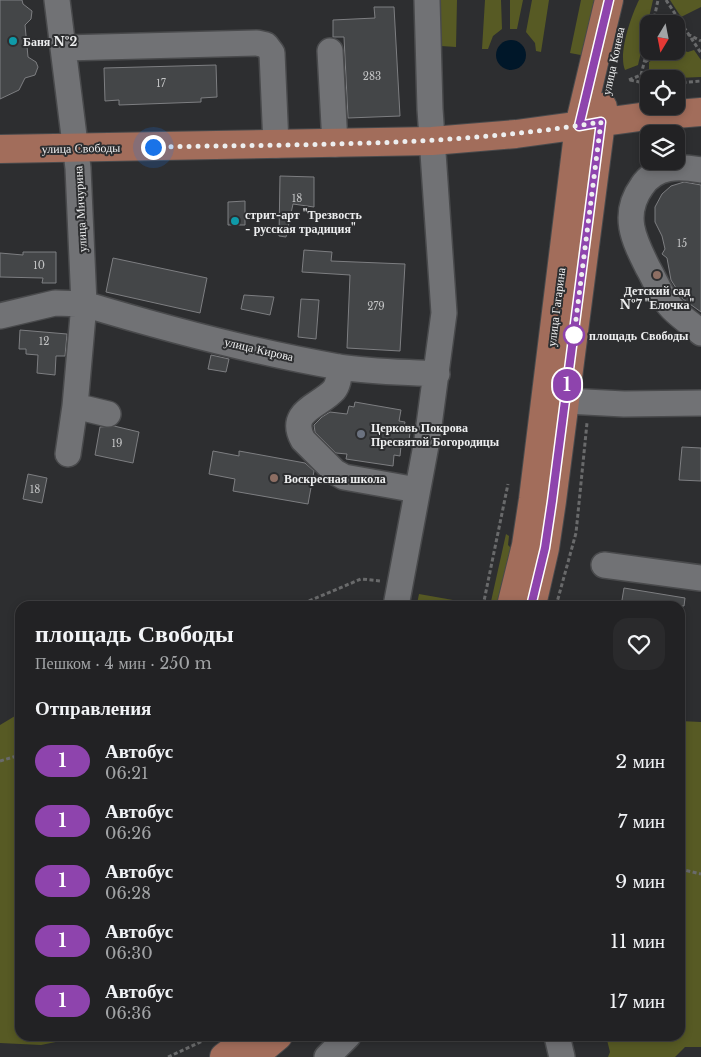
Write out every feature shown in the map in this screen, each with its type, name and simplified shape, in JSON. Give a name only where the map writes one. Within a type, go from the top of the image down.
[{"type":"main road","name":"улица Конева","points":[[590,124],[609,0]]},
{"type":"main road","name":"улица Конева","points":[[590,124],[626,0]]},
{"type":"main road","name":"улица Свободы","points":[[0,149],[432,141],[701,112]]},
{"type":"main road","name":"улица Гагарина","points":[[532,601],[545,548],[566,400],[590,124]]},
{"type":"main road","name":"улица Гагарина","points":[[512,601],[526,545],[590,124]]},
{"type":"main road","points":[[224,1057],[245,1041]]},
{"type":"main road","points":[[253,1057],[272,1041]]},
{"type":"street","name":"улица Мичурина","points":[[57,0],[76,149],[84,304],[75,406],[68,454]]},
{"type":"street","points":[[397,601],[437,374],[444,313],[432,141],[427,0]]},
{"type":"street","points":[[64,48],[257,42],[266,45],[272,53],[276,145]]},
{"type":"street","points":[[330,51],[335,144]]},
{"type":"street","points":[[701,170],[676,167],[664,169],[648,178],[633,200],[630,222],[633,238],[662,294],[670,306],[701,333]]},
{"type":"street","points":[[0,316],[55,303],[84,304]]},
{"type":"street","name":"улица Кирова","points":[[84,304],[201,336],[340,367],[437,374]]},
{"type":"street","points":[[340,367],[335,388],[308,409],[300,419],[299,434],[335,472],[344,477],[417,490]]},
{"type":"street","points":[[566,400],[624,404],[701,403]]},
{"type":"street","points":[[75,406],[108,414]]},
{"type":"street","points":[[604,565],[701,578]]},
{"type":"street","points":[[327,1057],[343,1041]]},
{"type":"street","points":[[558,1041],[562,1057]]},
{"type":"path","points":[[656,15],[658,0]]},
{"type":"path","points":[[666,0],[701,53]]},
{"type":"path","points":[[687,34],[701,40]]},
{"type":"path","points":[[642,70],[644,62],[647,60]]},
{"type":"path","points":[[640,75],[629,80],[640,82]]},
{"type":"path","points":[[685,82],[701,81]]},
{"type":"path","points":[[484,601],[508,484]]},
{"type":"path","points":[[309,601],[361,579]]},
{"type":"path","points":[[0,761],[15,756]]},
{"type":"path","points":[[685,870],[701,874]]},
{"type":"path","points":[[168,1057],[202,1041]]},
{"type":"green space","points":[[440,0],[457,0],[456,47],[441,46]]},
{"type":"green space","points":[[485,0],[501,0],[502,29],[493,36],[488,49],[482,49]]},
{"type":"green space","points":[[510,0],[523,0],[517,29],[510,29]]},
{"type":"green space","points":[[532,0],[549,0],[541,52],[536,51],[535,43],[526,32]]},
{"type":"green space","points":[[581,0],[597,0],[586,56],[570,53]]},
{"type":"green space","points":[[639,0],[653,0],[650,15],[640,15],[640,56],[638,65],[625,70],[623,63],[624,45],[632,15]]},
{"type":"green space","points":[[670,0],[701,0],[701,7],[685,15],[680,15]]},
{"type":"green space","points":[[694,50],[701,60],[701,77],[685,78],[685,70],[649,70],[649,62],[652,60],[685,60],[685,51]]},
{"type":"green space","points":[[506,534],[509,536],[508,545],[513,550],[500,601],[491,601]]},
{"type":"green space","points":[[419,594],[459,601],[418,601]]},
{"type":"green space","points":[[15,716],[15,1041],[61,1041],[41,1045],[0,1043],[0,725]]},
{"type":"green space","points":[[685,721],[701,722],[701,1047],[685,1047],[675,1057],[608,1057],[610,1052],[607,1041],[685,1041]]},
{"type":"water","points":[[511,40],[522,44],[526,55],[522,66],[511,70],[500,66],[496,55],[500,44]]},
{"type":"building","name":"Баня №2","points":[[0,0],[22,0],[23,4],[32,11],[31,19],[25,25],[28,57],[36,62],[38,67],[35,75],[25,78],[19,90],[0,99]]},
{"type":"building","points":[[374,7],[394,7],[400,116],[348,118],[344,37],[333,37],[333,20],[375,18]]},
{"type":"building","points":[[216,65],[217,97],[201,98],[201,102],[119,105],[119,100],[105,101],[104,68]]},
{"type":"building","points":[[280,176],[314,177],[314,207],[293,204],[286,237],[279,236]]},
{"type":"building","points":[[684,182],[701,185],[701,312],[683,299],[671,280],[667,258],[662,254],[665,249],[662,236],[655,222],[655,207],[662,194],[671,186]]},
{"type":"building","points":[[245,201],[245,225],[228,225],[228,202]]},
{"type":"building","points":[[304,250],[332,252],[331,261],[405,264],[400,351],[347,348],[350,275],[302,272]]},
{"type":"building","points":[[23,252],[56,252],[56,283],[42,283],[43,278],[0,277],[0,253],[23,255]]},
{"type":"building","points":[[113,258],[207,278],[200,313],[106,292]]},
{"type":"building","points":[[244,295],[274,297],[270,315],[241,309]]},
{"type":"building","points":[[301,299],[319,300],[316,339],[298,337]]},
{"type":"building","points":[[20,330],[67,334],[65,356],[56,356],[55,375],[37,373],[38,355],[26,354],[26,349],[19,349]]},
{"type":"building","points":[[211,355],[229,359],[226,372],[208,369]]},
{"type":"building","name":"Церковь Покрова Пресвятой Богородицы","points":[[355,402],[401,410],[399,421],[405,422],[403,432],[410,433],[408,447],[401,446],[400,456],[394,455],[393,466],[346,459],[347,454],[336,453],[315,432],[314,425],[322,417],[330,412],[347,414],[349,406],[354,407]]},
{"type":"building","points":[[114,426],[139,432],[133,463],[95,455],[100,427]]},
{"type":"building","points":[[682,447],[701,448],[701,481],[679,480]]},
{"type":"building","name":"Воскресная школа","points":[[213,451],[239,456],[239,451],[305,463],[314,471],[308,504],[233,491],[235,479],[209,474]]},
{"type":"building","points":[[28,474],[47,478],[42,503],[23,499]]},
{"type":"building","points":[[624,588],[685,598],[685,601],[622,601]]},
{"type":"bus line","name":"1","points":[[532,601],[545,548],[552,501],[601,122],[579,126],[609,0]]},
{"type":"place","name":"Баня №2","points":[[13,41]]},
{"type":"place","name":"стрит-арт \"Трезвость - русская традиция\"","points":[[235,221]]},
{"type":"place","name":"Детский сад №7 \"Елочка\"","points":[[657,275]]},
{"type":"place","name":"площадь Свободы","points":[[574,335]]},
{"type":"place","name":"Церковь Покрова Пресвятой Богородицы","points":[[361,434]]},
{"type":"place","name":"Воскресная школа","points":[[274,478]]},
{"type":"route","points":[[153,147],[432,141],[516,134],[601,122],[574,335]]}]
